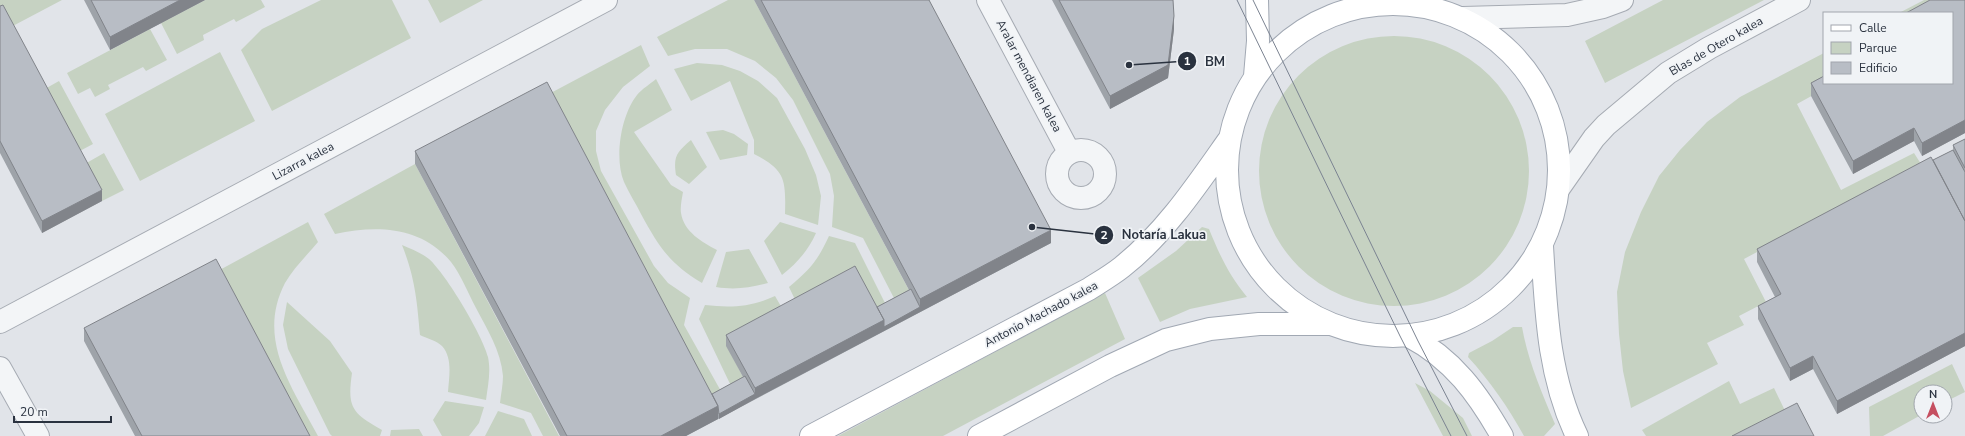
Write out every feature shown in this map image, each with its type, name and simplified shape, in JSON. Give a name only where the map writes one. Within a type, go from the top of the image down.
[{"type":"main road","points":[[1255,76],[1258,41],[1257,0]]},
{"type":"main road","points":[[1415,2],[1463,18],[1488,33],[1506,47],[1531,75],[1545,101],[1555,129],[1560,158],[1559,188],[1553,218],[1542,246],[1525,273],[1502,296],[1476,315],[1447,328],[1409,336],[1364,334],[1330,324],[1301,309],[1276,288],[1255,264],[1242,241],[1229,204],[1226,172],[1229,140],[1239,107],[1255,76],[1278,49],[1298,33],[1319,21],[1343,11],[1368,6],[1415,2]]},
{"type":"main road","name":"Antonio Machado kalea","points":[[812,436],[1089,289],[1123,267],[1158,233],[1194,190],[1229,140]]},
{"type":"main road","points":[[1542,246],[1548,329],[1553,366],[1561,394],[1577,436]]},
{"type":"main road","points":[[979,436],[1110,366],[1166,340],[1210,330],[1259,324],[1330,324]]},
{"type":"main road","points":[[1409,336],[1437,352],[1459,372],[1490,414],[1502,436]]},
{"type":"street","name":"Lizarra kalea","points":[[0,322],[606,0]]},
{"type":"street","name":"Aralar mendiaren kalea","points":[[988,0],[1070,152]]},
{"type":"street","points":[[1463,18],[1567,15],[1622,0]]},
{"type":"street","name":"Blas de Otero kalea","points":[[1559,188],[1594,138],[1606,125],[1668,73],[1709,48],[1799,0]]},
{"type":"street","points":[[0,368],[38,436]]},
{"type":"green space","points":[[0,0],[62,0],[9,28],[0,18]]},
{"type":"green space","points":[[205,0],[261,0],[265,7],[236,22],[234,19],[203,35],[204,40],[177,54],[161,23]]},
{"type":"green space","points":[[321,0],[392,0],[411,38],[272,111],[241,50],[262,29]]},
{"type":"green space","points":[[428,0],[483,0],[440,23]]},
{"type":"green space","points":[[728,0],[754,0],[911,294],[896,302],[863,238],[832,227],[834,196],[830,174],[793,100],[776,78],[755,61],[727,49],[695,49],[668,56],[657,37]]},
{"type":"green space","points":[[1663,0],[1764,0],[1605,83],[1585,41]]},
{"type":"green space","points":[[1924,0],[1954,0],[1932,12],[1901,12]]},
{"type":"green space","points":[[150,29],[167,60],[146,71],[143,67],[108,85],[110,89],[95,97],[90,88],[78,94],[67,73]]},
{"type":"green space","points":[[1381,36],[1407,36],[1420,38],[1446,46],[1480,66],[1490,75],[1499,85],[1519,119],[1527,145],[1529,171],[1527,197],[1519,223],[1499,257],[1490,267],[1480,276],[1446,296],[1420,304],[1407,306],[1381,306],[1368,304],[1342,296],[1330,290],[1308,276],[1289,257],[1269,223],[1261,197],[1259,184],[1259,158],[1261,145],[1269,119],[1275,107],[1289,85],[1308,66],[1342,46],[1368,38]]},
{"type":"green space","points":[[641,45],[650,66],[623,87],[605,110],[596,131],[596,151],[601,171],[654,266],[668,283],[690,298],[684,325],[722,393],[709,400],[547,95]]},
{"type":"green space","points":[[220,52],[255,121],[140,181],[105,114]]},
{"type":"green space","points":[[1823,54],[1823,84],[1833,84],[1797,104],[1841,190],[1914,153],[1921,164],[1744,259],[1766,302],[1739,316],[1744,325],[1707,343],[1718,364],[1631,408],[1623,371],[1617,292],[1625,252],[1641,212],[1659,176],[1680,150],[1707,122],[1740,97]]},
{"type":"green space","points":[[697,63],[722,65],[740,71],[758,81],[777,98],[805,149],[816,175],[821,196],[818,225],[785,214],[785,192],[782,177],[772,165],[754,154],[754,140],[730,81],[691,101],[674,69]]},
{"type":"green space","points":[[656,79],[672,110],[634,132],[671,185],[683,192],[681,211],[686,226],[694,236],[717,250],[702,283],[673,262],[666,254],[647,226],[624,182],[621,172],[621,137],[623,125],[631,103],[637,95]]},
{"type":"green space","points":[[59,81],[93,144],[76,153],[43,90]]},
{"type":"green space","points":[[723,130],[734,134],[748,144],[747,155],[720,160],[706,132]]},
{"type":"green space","points":[[691,140],[707,167],[689,184],[676,175],[675,163],[679,151]]},
{"type":"green space","points":[[104,153],[124,190],[102,201],[83,165]]},
{"type":"green space","points":[[415,164],[559,436],[543,436],[531,413],[500,403],[503,376],[502,367],[496,349],[489,332],[458,273],[451,262],[439,250],[426,241],[398,231],[382,229],[351,231],[335,234],[324,214]]},
{"type":"green space","points":[[308,222],[318,242],[296,267],[285,283],[277,304],[274,324],[276,343],[288,381],[318,436],[303,436],[216,272]]},
{"type":"green space","points":[[780,222],[816,233],[802,256],[782,275],[764,241]]},
{"type":"green space","points":[[1202,227],[1209,229],[1225,265],[1247,297],[1190,309],[1160,322],[1138,278],[1176,251]]},
{"type":"green space","points":[[829,236],[855,243],[887,307],[874,314],[799,308],[789,287],[812,264],[821,252]]},
{"type":"green space","points":[[402,245],[429,259],[445,278],[472,321],[485,347],[488,357],[489,373],[486,400],[448,392],[450,368],[448,356],[440,344],[420,335],[415,289]]},
{"type":"green space","points":[[749,249],[768,283],[742,288],[716,287],[726,252]]},
{"type":"green space","points":[[1105,293],[1125,339],[943,436],[838,436]]},
{"type":"green space","points":[[775,296],[786,315],[727,346],[745,381],[732,388],[699,319],[705,305],[741,306],[766,300]]},
{"type":"green space","points":[[287,302],[330,341],[352,373],[350,394],[351,402],[354,408],[364,419],[382,430],[380,436],[332,436],[330,434],[288,349],[283,325]]},
{"type":"green space","points":[[1513,327],[1522,327],[1531,364],[1555,424],[1544,436],[1524,436],[1512,415],[1484,375],[1468,357],[1469,353],[1492,341]]},
{"type":"green space","points":[[1952,364],[1965,392],[1953,398],[1953,384],[1913,384]]},
{"type":"green space","points":[[1729,381],[1740,404],[1774,388],[1789,419],[1755,436],[1646,436],[1642,430]]},
{"type":"green space","points":[[1415,383],[1430,391],[1463,418],[1472,436],[1443,436]]},
{"type":"green space","points":[[1913,384],[1913,419],[1883,436],[1870,436],[1869,407]]},
{"type":"green space","points":[[445,401],[484,407],[479,423],[469,436],[442,436],[433,420]]},
{"type":"green space","points":[[498,411],[524,419],[532,436],[485,436]]},
{"type":"green space","points":[[419,429],[423,436],[390,436],[391,430]]},
{"type":"building","points":[[91,0],[180,0],[110,37]]},
{"type":"building","points":[[761,0],[929,0],[1051,230],[920,299]]},
{"type":"building","points":[[1059,0],[1173,0],[1174,16],[1168,65],[1110,96]]},
{"type":"building","points":[[1930,0],[1965,0],[1965,120],[1922,143],[1914,128],[1853,161],[1811,83],[1823,77],[1823,84],[1953,84],[1953,12],[1908,12]]},
{"type":"building","points":[[3,5],[102,190],[42,221],[0,141],[0,6]]},
{"type":"building","points":[[547,82],[718,406],[661,436],[567,436],[415,151]]},
{"type":"building","points":[[1965,139],[1965,168],[1953,145]]},
{"type":"building","points":[[1953,150],[1965,172],[1965,221],[1933,160]]},
{"type":"building","points":[[1931,157],[1965,221],[1965,333],[1837,401],[1813,356],[1790,368],[1758,306],[1781,294],[1757,249]]},
{"type":"building","points":[[216,259],[310,436],[142,436],[84,328]]},
{"type":"building","points":[[855,266],[884,320],[755,388],[726,335]]},
{"type":"building","points":[[911,289],[920,307],[884,327],[884,320],[877,307]]},
{"type":"building","points":[[745,376],[755,394],[719,414],[718,406],[712,394]]},
{"type":"building","points":[[1797,403],[1814,436],[1732,436]]},
{"type":"tram line","points":[[1237,0],[1400,336],[1451,436]]},
{"type":"tram line","points":[[1253,0],[1418,341],[1467,436]]},
{"type":"place","name":"BM","points":[[1129,65]]},
{"type":"place","name":"Notaría Lakua","points":[[1032,227]]}]
